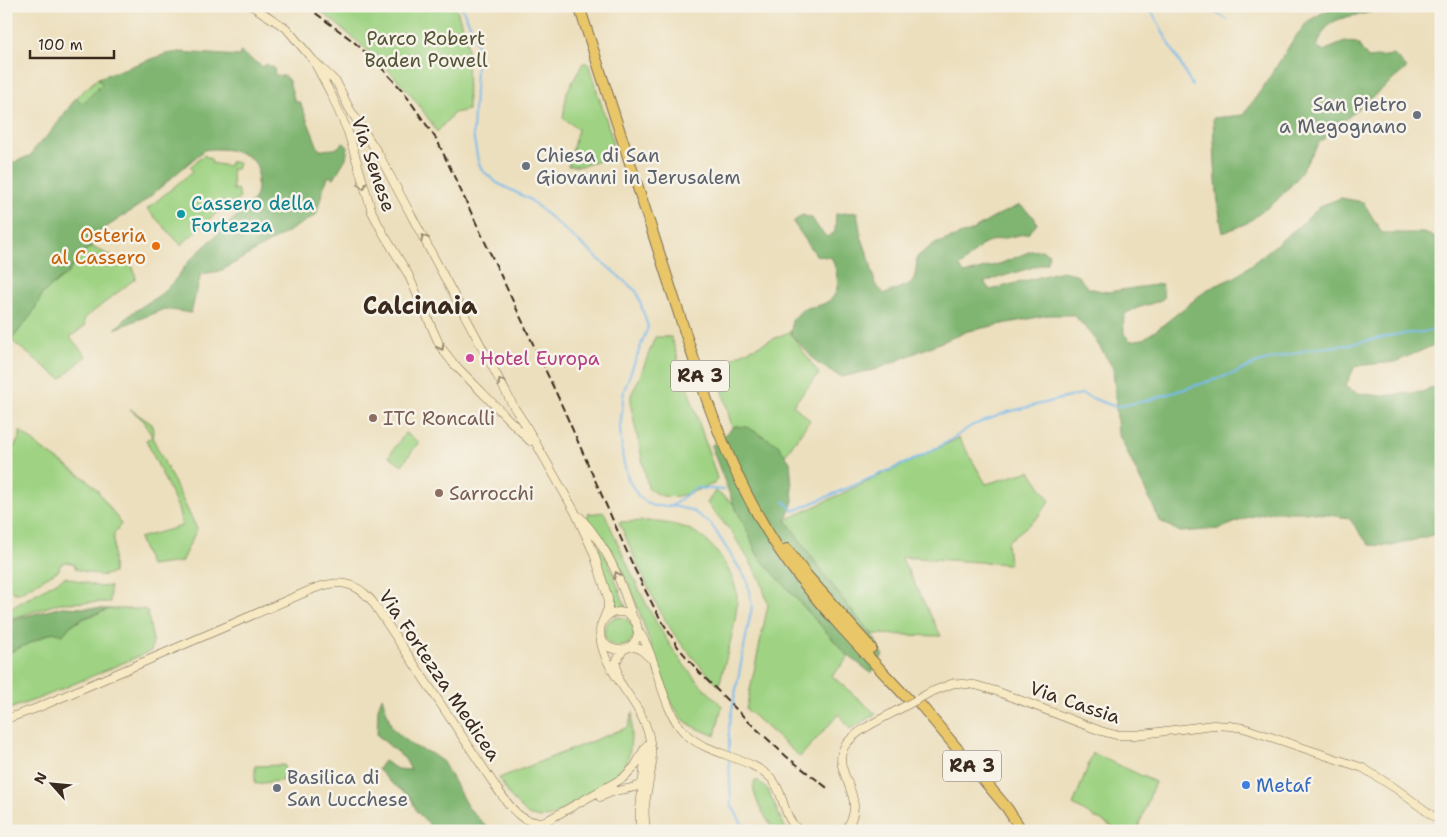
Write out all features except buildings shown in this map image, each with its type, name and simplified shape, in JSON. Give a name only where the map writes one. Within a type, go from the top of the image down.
[{"type":"highway","name":"RA 3","points":[[579,6],[708,403],[737,476],[753,508],[799,577],[914,701],[996,804],[1014,831]]},
{"type":"highway","name":"RA 3","points":[[586,6],[725,434],[758,504],[778,537],[804,572],[1007,808],[1022,831]]},
{"type":"main road","name":"Via Senese","points":[[252,6],[286,28],[313,60],[330,91],[350,138],[372,212],[382,233],[408,274],[440,346],[450,360],[525,434],[545,460]]},
{"type":"main road","points":[[313,60],[338,86],[349,108],[391,177],[519,414],[576,512],[596,559],[608,598],[608,608],[600,630],[604,656],[643,719],[649,737],[652,765],[645,812],[648,831]]},
{"type":"main road","points":[[330,91],[332,86],[338,86]]},
{"type":"main road","points":[[505,414],[515,418],[519,414]]},
{"type":"main road","points":[[576,512],[607,551],[627,598],[637,629],[637,635],[631,646],[623,650],[618,657],[616,664],[620,680]]},
{"type":"main road","name":"Via Fortezza Medicea","points":[[6,719],[37,708],[313,589],[331,584],[348,583],[364,593],[379,611],[509,806],[523,818],[539,823]]},
{"type":"main road","points":[[603,620],[613,613],[619,612],[630,616],[634,620]]},
{"type":"main road","points":[[637,629],[642,635],[679,726],[686,734],[709,747],[754,767],[767,775],[778,790],[790,819],[800,831]]},
{"type":"main road","points":[[600,635],[611,649],[623,650]]},
{"type":"main road","points":[[631,646],[644,652],[652,661]]},
{"type":"main road","name":"Via Cassia","points":[[844,831],[853,816],[854,801],[841,761],[842,752],[846,744],[856,735],[896,711],[931,692],[954,683],[975,684],[1106,733],[1116,735],[1138,735],[1213,726],[1240,727],[1366,769],[1441,822]]},
{"type":"main road","points":[[642,831],[640,800],[646,746],[643,719]]},
{"type":"main road","points":[[539,823],[557,816],[623,778],[636,766],[646,746]]},
{"type":"main road","points":[[539,823],[554,821],[613,792],[628,790],[643,782],[647,779],[652,753]]},
{"type":"main road","points":[[628,790],[640,800]]},
{"type":"green space","name":"Parco Robert Baden Powell","points":[[314,6],[453,6],[457,10],[467,42],[468,110],[454,113],[437,132],[411,95],[396,78],[365,48]]},
{"type":"green space","points":[[1350,6],[1386,6],[1375,11],[1336,21],[1328,26],[1317,48],[1323,51],[1345,42],[1357,43],[1368,58],[1394,55],[1407,68],[1319,143],[1295,181],[1276,201],[1247,223],[1223,233],[1217,191],[1213,118],[1243,115],[1293,40],[1308,21],[1324,12]]},
{"type":"green space","points":[[179,52],[240,56],[240,52],[263,67],[266,64],[274,68],[275,75],[285,76],[289,81],[295,102],[300,102],[319,150],[335,149],[344,143],[348,147],[346,158],[334,178],[329,176],[324,186],[316,215],[221,271],[201,274],[191,313],[164,309],[115,329],[132,313],[161,294],[190,260],[254,199],[258,170],[254,161],[242,153],[234,151],[204,150],[140,205],[93,236],[92,247],[82,252],[68,273],[43,293],[32,314],[12,339],[6,333],[6,166],[31,155],[76,98],[82,104],[102,84],[98,78],[166,54]]},
{"type":"green space","points":[[583,63],[588,63],[612,138],[613,157],[582,166],[568,166],[578,129],[563,118],[567,92]]},
{"type":"green space","points":[[98,78],[102,84],[82,104],[76,98]]},
{"type":"green space","points":[[204,155],[212,160],[211,163],[229,166],[230,162],[239,162],[237,169],[232,169],[233,190],[237,189],[240,198],[226,209],[223,207],[181,245],[147,209],[193,171],[190,167]]},
{"type":"green space","points":[[1341,198],[1363,202],[1382,233],[1423,233],[1441,238],[1441,347],[1432,346],[1395,362],[1355,366],[1345,387],[1358,393],[1382,396],[1422,392],[1441,384],[1441,523],[1436,534],[1392,546],[1369,545],[1349,518],[1309,512],[1272,512],[1249,517],[1219,529],[1180,532],[1160,521],[1118,433],[1113,368],[1092,335],[1074,315],[1048,315],[968,331],[877,369],[841,377],[817,363],[791,334],[792,320],[804,308],[825,303],[831,299],[837,287],[837,278],[832,258],[816,255],[793,222],[802,215],[812,218],[827,237],[835,232],[836,214],[857,212],[861,236],[870,261],[875,284],[885,294],[913,280],[917,257],[932,245],[971,231],[1020,205],[1034,217],[1037,224],[1029,233],[991,241],[981,246],[960,267],[964,274],[1002,263],[1031,251],[1041,250],[1049,254],[1047,263],[984,282],[990,290],[1062,271],[1076,274],[1088,288],[1107,292],[1162,284],[1164,298],[1130,311],[1124,317],[1124,334],[1131,341],[1143,339],[1208,289],[1237,276],[1304,222],[1320,206]]},
{"type":"green space","points":[[92,247],[129,264],[133,267],[136,278],[85,318],[85,326],[70,337],[86,356],[61,379],[13,342],[12,339],[32,314],[43,293],[68,273],[82,252]]},
{"type":"green space","points":[[791,331],[791,334],[819,374],[793,405],[810,420],[785,455],[775,444],[756,432],[742,427],[735,426],[732,428],[717,368],[738,355]]},
{"type":"green space","points":[[655,337],[671,337],[717,478],[714,484],[680,496],[663,496],[655,493],[648,487],[631,407],[631,395]]},
{"type":"green space","points":[[130,409],[152,424],[154,441],[197,529],[181,562],[150,566],[139,538],[182,526],[178,508],[146,440],[152,437],[144,421]]},
{"type":"green space","points":[[735,426],[747,427],[777,444],[790,462],[793,501],[786,520],[820,569],[872,634],[883,655],[871,673],[846,654],[758,556],[733,503],[711,446]]},
{"type":"green space","points":[[20,431],[42,449],[89,481],[118,519],[121,524],[114,534],[113,573],[101,576],[76,569],[74,564],[66,562],[60,565],[59,570],[19,593],[15,593],[7,587],[6,448],[12,450],[20,437]]},
{"type":"green space","points":[[405,433],[419,442],[402,465],[389,456]]},
{"type":"green space","points":[[959,438],[986,484],[1030,471],[1050,501],[1037,518],[1007,542],[1009,564],[901,557],[941,636],[872,634],[838,593],[786,520]]},
{"type":"green space","points":[[715,491],[733,503],[758,556],[849,657],[832,676],[876,714],[850,729],[839,714],[800,757],[746,709],[768,605],[761,581],[749,560],[732,533],[707,503]]},
{"type":"green space","points":[[604,512],[643,597],[665,638],[692,675],[722,706],[715,736],[684,720],[673,704],[622,571],[612,551],[587,521],[588,514]]},
{"type":"green space","points":[[650,521],[681,526],[705,539],[724,563],[733,581],[737,599],[735,620],[719,686],[685,648],[667,623],[647,586],[619,522]]},
{"type":"green space","points":[[590,533],[608,561],[627,610],[615,609],[603,568],[588,534]]},
{"type":"green space","points":[[65,577],[100,587],[110,586],[110,602],[60,603],[20,616],[6,617],[6,611]]},
{"type":"green space","points":[[62,607],[110,609],[79,620],[62,635],[53,632],[6,654],[6,621]]},
{"type":"green space","points":[[110,609],[143,609],[147,611],[153,641],[151,651],[43,697],[6,710],[6,654],[53,632],[62,635],[70,626]]},
{"type":"green space","points":[[619,617],[629,622],[634,632],[629,642],[619,647],[609,642],[604,632],[609,622]]},
{"type":"green space","points":[[382,697],[392,728],[411,745],[432,754],[443,762],[467,806],[490,831],[432,831],[429,824],[417,812],[411,798],[388,780],[378,769],[384,761],[397,769],[411,770],[405,759],[377,735],[378,708]]},
{"type":"green space","points":[[633,712],[630,749],[627,763],[623,770],[610,782],[552,816],[540,818],[528,815],[511,798],[499,778],[628,727]]},
{"type":"green space","points":[[1093,753],[1155,782],[1137,831],[1119,831],[1073,805]]},
{"type":"green space","points":[[284,765],[286,780],[255,784],[255,766]]},
{"type":"green space","points":[[755,781],[759,781],[768,790],[784,826],[789,831],[775,831],[754,793]]},
{"type":"waterway","points":[[461,6],[473,31],[477,45],[473,134],[478,161],[482,170],[497,183],[529,199],[637,292],[648,327],[624,390],[620,429],[623,460],[629,481],[639,497],[653,506],[672,506],[691,510],[711,524],[747,580],[752,606],[729,726],[729,753]]},
{"type":"waterway","points":[[1142,6],[1152,12],[1192,85]]},
{"type":"waterway","points":[[1204,6],[1228,20]]},
{"type":"waterway","points":[[784,501],[794,511],[913,460],[946,443],[971,426],[1008,412],[1081,394],[1116,407],[1153,399],[1235,373],[1257,363],[1311,349],[1347,345],[1394,335],[1441,330]]},
{"type":"waterway","points":[[672,506],[695,488],[724,490]]},
{"type":"waterway","points":[[729,760],[731,804],[746,831]]},
{"type":"railway","points":[[306,6],[353,41],[377,63],[403,91],[437,140],[559,399],[635,570],[657,613],[678,647],[699,672],[748,721],[787,757],[830,790]]},
{"type":"place","name":"San Pietro a Megognano","points":[[1417,115]]},
{"type":"place","name":"Chiesa di San Giovanni in Jerusalem","points":[[526,166]]},
{"type":"place","name":"Cassero della Fortezza","points":[[181,214]]},
{"type":"place","name":"Osteria al Cassero","points":[[156,246]]},
{"type":"place","name":"Hotel Europa","points":[[470,358]]},
{"type":"place","name":"ITC Roncalli","points":[[373,418]]},
{"type":"place","name":"Sarrocchi","points":[[439,493]]},
{"type":"place","name":"Metaf","points":[[1246,785]]},
{"type":"place","name":"Basilica di San Lucchese","points":[[277,788]]},
{"type":"district","name":"Calcinaia","points":[[420,306]]}]
